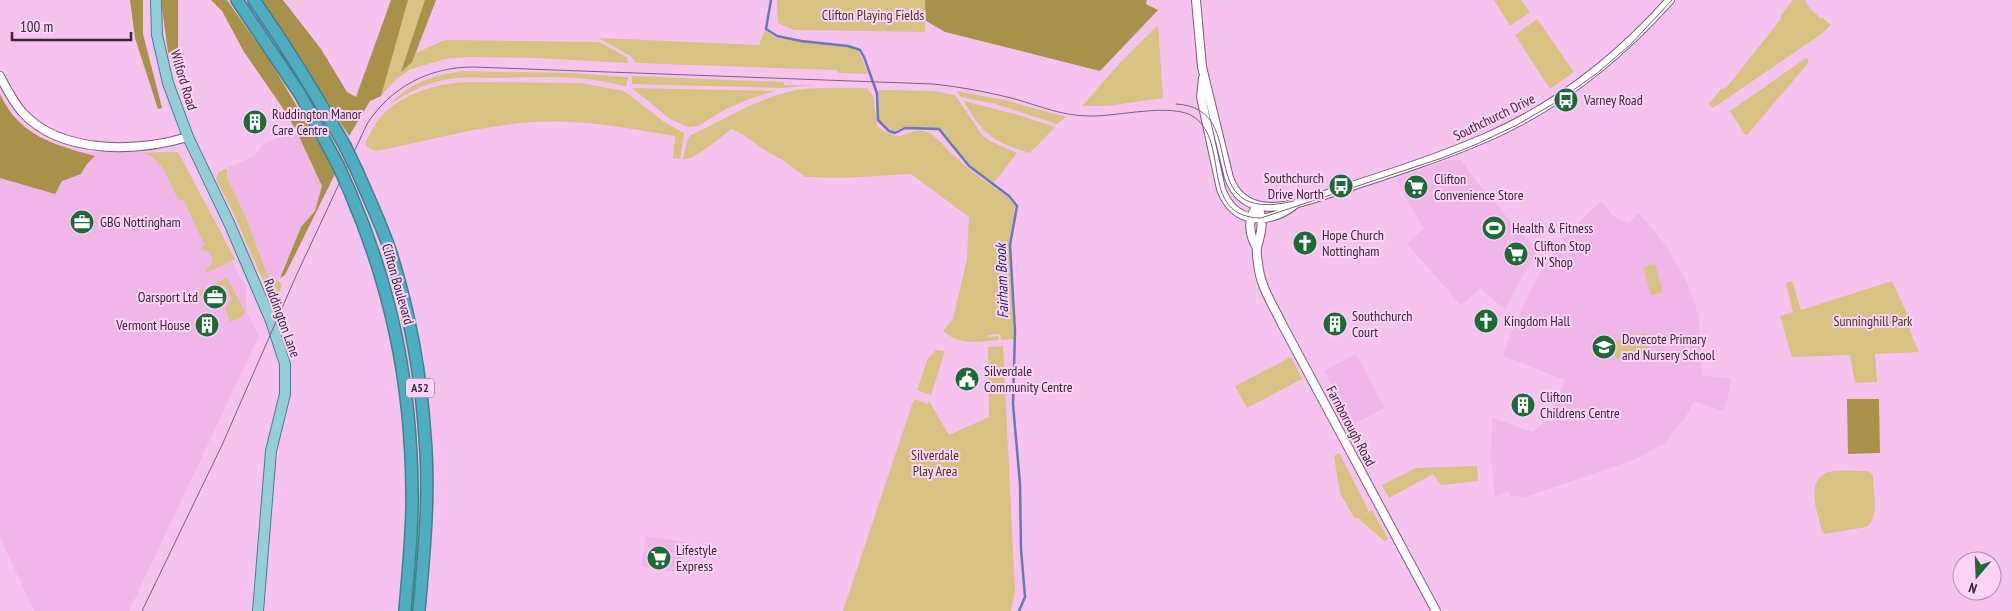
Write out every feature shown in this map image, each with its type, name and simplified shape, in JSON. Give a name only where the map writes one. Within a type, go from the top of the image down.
[{"type":"highway","name":"Clifton Boulevard","points":[[237,0],[300,94],[338,165],[367,232],[393,316],[404,376],[411,438],[411,537],[405,611]]},
{"type":"highway","name":"Clifton Boulevard","points":[[254,0],[288,50],[345,146],[378,219],[390,251],[408,318],[426,438],[427,496],[419,611]]},
{"type":"main road","name":"Wilford Road","points":[[156,0],[157,35],[162,61],[188,137]]},
{"type":"main road","name":"Ruddington Lane","points":[[188,137],[249,268],[274,327],[285,364],[285,394],[270,466],[258,611]]},
{"type":"street","points":[[1196,0],[1199,49],[1204,76],[1230,183],[1244,200],[1257,206],[1251,218]]},
{"type":"street","name":"Southchurch Drive","points":[[1257,206],[1297,204],[1461,148],[1516,123],[1559,98],[1594,73],[1632,40],[1670,0]]},
{"type":"street","points":[[0,76],[10,96],[23,112],[36,124],[66,140],[94,145],[127,147],[158,145],[188,137]]},
{"type":"street","points":[[1204,76],[1201,97],[1221,190],[1234,210],[1243,216],[1262,219]]},
{"type":"street","name":"Southchurch Drive","points":[[1262,219],[1285,213],[1297,204]]},
{"type":"street","name":"Farnborough Road","points":[[1257,206],[1261,212],[1262,219],[1260,242],[1257,248]]},
{"type":"street","name":"Farnborough Road","points":[[1251,218],[1251,234],[1257,248],[1262,282],[1282,324],[1436,611]]},
{"type":"shaded area","points":[[130,0],[143,0],[143,34],[162,108],[158,109],[135,38]]},
{"type":"shaded area","points":[[161,0],[178,0],[178,79],[168,52]]},
{"type":"shaded area","points":[[211,0],[227,0],[270,61],[336,172],[285,275],[280,278],[301,227],[315,211],[322,186],[296,130],[244,52],[222,11]]},
{"type":"shaded area","points":[[262,0],[283,0],[321,49],[347,92],[356,97],[391,0],[408,0],[381,96],[370,101],[349,136]]},
{"type":"shaded area","points":[[425,0],[436,0],[412,62],[401,72]]},
{"type":"shaded area","points":[[925,0],[1147,0],[1146,4],[1158,10],[1100,71],[945,32],[926,21]]},
{"type":"shaded area","points":[[0,94],[17,120],[40,137],[66,148],[95,156],[86,165],[81,174],[62,181],[55,194],[0,178]]},
{"type":"shaded area","points":[[296,130],[322,186],[315,211],[301,227],[278,280],[270,282],[245,215],[227,178],[228,167],[255,156],[262,145]]},
{"type":"shaded area","points":[[79,152],[169,152],[246,287],[246,310],[259,336],[129,611],[34,611],[0,537],[0,178],[49,192]]},
{"type":"shaded area","points":[[1448,160],[1461,160],[1483,190],[1534,247],[1535,254],[1505,309],[1480,289],[1461,305],[1407,244],[1424,228],[1396,179]]},
{"type":"shaded area","name":"Dovecote Primary and Nursery School","points":[[1601,201],[1613,216],[1628,223],[1639,213],[1667,247],[1688,284],[1699,317],[1702,375],[1731,379],[1723,411],[1694,401],[1686,416],[1665,443],[1636,459],[1525,497],[1510,496],[1508,491],[1495,497],[1491,460],[1492,418],[1532,432],[1548,420],[1565,380],[1503,356],[1508,341],[1532,286],[1555,250],[1578,223]]},
{"type":"shaded area","points":[[1356,354],[1385,408],[1352,425],[1324,371]]},
{"type":"shaded area","points":[[1847,399],[1879,399],[1880,453],[1848,454]]},
{"type":"shaded area","points":[[646,536],[685,542],[681,573],[641,566]]},
{"type":"green space","points":[[391,0],[436,0],[416,53],[447,40],[599,42],[623,55],[627,58],[628,63],[537,58],[467,57],[445,59],[411,69],[396,79],[381,96],[370,101]]},
{"type":"green space","name":"Clifton Playing Fields","points":[[777,0],[926,0],[925,32],[794,30],[778,23]]},
{"type":"green space","points":[[1494,0],[1521,0],[1530,12],[1510,26]]},
{"type":"green space","points":[[1793,0],[1805,0],[1807,5],[1821,19],[1823,18],[1831,25],[1820,35],[1713,108],[1709,104],[1721,89],[1726,88],[1781,19],[1781,15]]},
{"type":"green space","points":[[1537,19],[1574,72],[1550,89],[1515,35]]},
{"type":"green space","points":[[1158,25],[1163,98],[1107,106],[1082,106],[1119,64]]},
{"type":"green space","points":[[765,30],[776,38],[849,47],[859,52],[868,74],[839,73],[836,70],[636,63],[632,57],[599,38],[759,45]]},
{"type":"green space","points":[[1806,58],[1808,63],[1747,135],[1745,135],[1730,111]]},
{"type":"green space","points":[[462,71],[571,73],[628,77],[626,87],[594,80],[562,77],[450,79],[422,87],[389,105],[405,91],[422,81]]},
{"type":"green space","points":[[632,76],[784,82],[784,85],[812,85],[785,88],[632,84]]},
{"type":"green space","points":[[466,82],[581,83],[624,91],[664,122],[684,133],[680,159],[673,158],[675,136],[605,125],[552,121],[494,126],[376,151],[367,147],[365,143],[376,123],[394,105],[429,88]]},
{"type":"green space","points":[[632,88],[775,91],[726,109],[698,126],[688,127],[670,119]]},
{"type":"green space","points":[[867,88],[873,96],[877,126],[887,132],[900,136],[915,131],[927,132],[1015,206],[1009,245],[1014,339],[1001,340],[1000,334],[988,335],[988,337],[998,336],[999,340],[969,342],[957,339],[943,331],[953,319],[967,259],[969,217],[911,174],[843,178],[805,177],[786,162],[732,129],[701,152],[688,159],[683,159],[688,138],[691,135],[769,98],[783,93],[806,89]]},
{"type":"green space","points":[[879,90],[934,91],[955,95],[982,135],[990,141],[1017,153],[993,184],[970,166],[939,129],[905,127],[893,131],[879,119]]},
{"type":"green space","points":[[956,91],[1004,100],[1066,117],[1057,124],[996,104],[961,97]]},
{"type":"green space","points":[[964,101],[1055,127],[1030,153],[1007,145],[990,135],[983,129]]},
{"type":"green space","points":[[178,152],[235,259],[206,273],[206,270],[212,263],[212,258],[209,252],[200,249],[205,246],[184,201],[178,199],[169,179],[157,161],[145,153]]},
{"type":"green space","points":[[227,168],[227,178],[245,215],[270,282],[278,280],[282,285],[274,306],[233,212],[216,179],[218,173]]},
{"type":"green space","points":[[1655,264],[1663,292],[1651,295],[1643,267]]},
{"type":"green space","points":[[227,278],[245,312],[242,317],[230,322],[226,309],[227,304],[232,300],[225,285],[191,300],[187,297]]},
{"type":"green space","name":"Sunninghill Park","points":[[1792,281],[1801,310],[1892,281],[1913,327],[1909,329],[1919,352],[1875,354],[1877,382],[1855,383],[1850,355],[1792,357],[1780,316],[1793,312],[1786,283]]},
{"type":"green space","points":[[1645,333],[1650,350],[1616,359],[1612,342]]},
{"type":"green space","name":"Silverdale Play Area","points":[[1003,346],[1015,592],[1011,611],[843,611],[914,399],[928,404],[929,401],[949,435],[989,417],[988,347]]},
{"type":"green space","points":[[936,350],[945,351],[931,395],[917,390],[928,358]]},
{"type":"green space","points":[[1291,357],[1302,379],[1247,408],[1235,386]]},
{"type":"green space","points":[[1339,453],[1369,511],[1360,517],[1372,510],[1388,539],[1384,541],[1358,518],[1355,519],[1340,493],[1334,456]]},
{"type":"green space","points":[[1477,466],[1478,481],[1441,485],[1433,474],[1389,498],[1382,485],[1416,468]]},
{"type":"green space","points":[[1835,471],[1870,472],[1873,476],[1874,511],[1870,523],[1866,527],[1825,534],[1822,531],[1816,508],[1814,491],[1816,484],[1826,473]]},
{"type":"waterway","name":"Fairham Brook","points":[[771,0],[766,29],[777,36],[801,41],[848,46],[860,50],[877,93],[878,120],[889,131],[895,133],[905,128],[939,129],[969,166],[1009,196],[1017,206],[1010,245],[1015,331],[1013,404],[1020,484],[1021,549],[1025,597],[1019,611]]},
{"type":"tram line","points":[[142,611],[222,445],[296,276],[367,124],[388,99],[399,90],[426,75],[457,68],[473,67],[933,84],[995,94],[1079,116],[1100,116],[1159,110],[1185,113],[1194,117],[1205,129],[1211,144],[1222,192],[1229,205],[1242,214],[1261,218],[1442,158],[1517,125],[1558,101],[1596,74],[1631,44],[1672,0]]},
{"type":"tram line","points":[[1176,104],[1200,110],[1213,125],[1220,143],[1230,183],[1241,197],[1261,204],[1294,201]]},
{"type":"place","name":"Varney Road","points":[[1566,100]]},
{"type":"place","name":"Ruddington Manor Care Centre","points":[[255,122]]},
{"type":"place","name":"Southchurch Drive North","points":[[1341,186]]},
{"type":"place","name":"Clifton Convenience Store","points":[[1416,187]]},
{"type":"place","name":"GBG Nottingham","points":[[82,222]]},
{"type":"place","name":"Health & Fitness","points":[[1494,228]]},
{"type":"place","name":"Hope Church Nottingham","points":[[1305,243]]},
{"type":"place","name":"Clifton Stop 'N' Shop","points":[[1516,254]]},
{"type":"place","name":"Oarsport Ltd","points":[[215,297]]},
{"type":"place","name":"Kingdom Hall","points":[[1486,321]]},
{"type":"place","name":"Southchurch Court","points":[[1335,324]]},
{"type":"place","name":"Vermont House","points":[[207,325]]},
{"type":"place","name":"Dovecote Primary and Nursery School","points":[[1604,347]]},
{"type":"place","name":"Silverdale Community Centre","points":[[967,379]]},
{"type":"place","name":"Clifton Childrens Centre","points":[[1523,405]]},
{"type":"place","name":"Lifestyle Express","points":[[659,558]]}]
